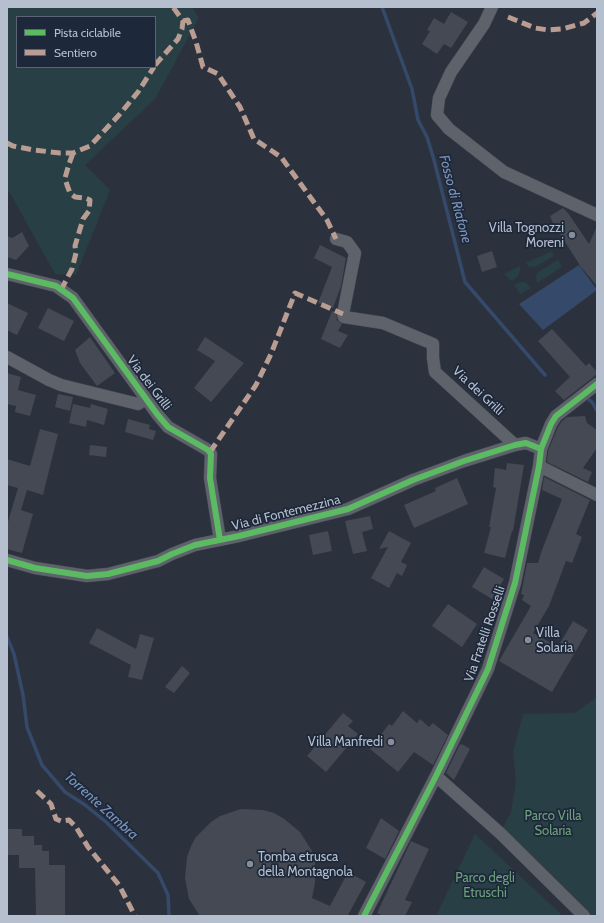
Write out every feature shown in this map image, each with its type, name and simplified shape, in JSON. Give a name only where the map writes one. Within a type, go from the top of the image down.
[{"type":"street","points":[[492,7],[484,24],[451,72],[439,98],[437,115],[449,130],[504,172],[597,215]]},
{"type":"street","name":"Via dei Grilli","points":[[336,239],[347,242],[355,253],[343,314],[344,318],[383,323],[433,344],[435,372],[515,445]]},
{"type":"street","name":"Via dei Grilli","points":[[7,274],[56,286],[73,298],[168,427],[208,450],[211,454],[210,478],[220,540]]},
{"type":"street","name":"Via dei Grilli","points":[[7,357],[61,385],[138,404],[146,399]]},
{"type":"street","name":"Via Fratelli Rosselli","points":[[364,916],[436,776],[488,669],[515,583],[539,466],[541,449],[551,424],[556,416],[597,384]]},
{"type":"street","name":"Via di Fontemezzina","points":[[7,560],[35,568],[57,572],[86,576],[108,574],[158,561],[195,545],[348,509],[413,480],[464,461],[515,445],[526,444],[541,449]]},
{"type":"street","points":[[539,466],[597,495]]},
{"type":"street","points":[[436,776],[500,833],[584,916]]},
{"type":"green space","points":[[7,7],[192,7],[199,18],[155,99],[85,165],[110,190],[76,275],[55,274],[10,193],[7,192]]},
{"type":"green space","points":[[552,251],[554,256],[535,267],[528,266],[526,263]]},
{"type":"green space","points":[[558,260],[562,267],[537,283],[536,276],[538,272]]},
{"type":"green space","points":[[520,266],[518,276],[511,281],[504,274]]},
{"type":"green space","points":[[525,282],[531,288],[520,294],[514,285]]},
{"type":"green space","name":"Parco Villa Solaria","points":[[597,697],[597,916],[584,916],[500,833],[511,812],[516,781],[513,752],[523,714],[575,713]]},
{"type":"green space","name":"Parco degli Etruschi","points":[[475,834],[563,916],[436,916]]},
{"type":"water","points":[[579,265],[597,290],[543,330],[519,304]]},
{"type":"building","points":[[451,12],[468,22],[451,48],[444,44],[437,54],[422,44],[430,31],[427,30],[434,18],[444,24]]},
{"type":"building","name":"Villa Tognozzi Moreni","points":[[563,208],[589,244],[597,226],[597,286],[581,267],[553,223],[550,216]]},
{"type":"building","points":[[22,232],[29,246],[16,260],[7,257],[7,236],[12,238]]},
{"type":"building","points":[[320,245],[346,258],[341,286],[333,308],[318,303],[332,267],[314,258]]},
{"type":"building","points":[[492,251],[497,267],[482,272],[477,256]]},
{"type":"building","points":[[7,303],[28,313],[17,335],[7,330]]},
{"type":"building","points":[[48,308],[74,321],[64,341],[38,328]]},
{"type":"building","points":[[332,311],[336,312],[337,320],[342,324],[338,331],[348,335],[340,348],[321,339]]},
{"type":"building","points":[[552,329],[586,366],[589,363],[597,372],[597,374],[564,400],[555,391],[570,377],[538,341]]},
{"type":"building","points":[[90,337],[115,373],[97,386],[80,363],[75,350]]},
{"type":"building","points":[[205,337],[244,363],[211,402],[194,388],[215,361],[197,350]]},
{"type":"building","points":[[7,373],[21,377],[18,390],[36,395],[30,416],[15,412],[16,406],[7,404]]},
{"type":"building","points":[[58,394],[73,397],[70,411],[55,407]]},
{"type":"building","points":[[73,404],[90,408],[91,404],[108,409],[104,425],[87,420],[86,427],[69,423]]},
{"type":"building","points":[[585,416],[587,423],[597,430],[597,448],[583,468],[592,472],[588,482],[547,462],[548,451],[562,421],[567,417]]},
{"type":"building","points":[[128,419],[150,425],[149,429],[156,431],[153,440],[125,432]]},
{"type":"building","points":[[40,429],[58,434],[43,495],[27,490],[21,510],[33,514],[22,553],[7,549],[7,525],[18,488],[7,485],[7,459],[30,466]]},
{"type":"building","points":[[90,445],[107,447],[106,457],[89,455]]},
{"type":"building","points":[[507,463],[524,465],[513,531],[505,558],[484,553],[491,527],[489,527],[496,488],[493,487],[495,468],[506,470]]},
{"type":"building","points":[[544,477],[590,500],[576,534],[582,537],[572,563],[566,561],[549,606],[533,633],[558,647],[573,621],[588,630],[552,692],[499,661],[531,606],[522,600],[524,595],[521,594],[527,563],[538,563],[562,499],[542,490]]},
{"type":"building","points":[[457,478],[468,504],[414,528],[404,505],[436,491],[435,488]]},
{"type":"building","points":[[370,516],[373,529],[362,532],[367,551],[353,554],[345,521]]},
{"type":"building","points":[[328,531],[332,551],[313,555],[309,535]]},
{"type":"building","points":[[389,531],[411,543],[401,562],[407,565],[402,576],[397,573],[389,588],[371,578],[388,547],[379,549]]},
{"type":"building","points":[[484,567],[504,579],[492,599],[472,587]]},
{"type":"building","points":[[448,604],[477,624],[462,647],[432,626]]},
{"type":"building","points":[[97,628],[136,649],[140,634],[154,638],[142,680],[128,677],[131,665],[89,643]]},
{"type":"building","points":[[182,666],[190,673],[174,693],[165,687]]},
{"type":"building","name":"Villa Manfredi","points":[[403,711],[417,723],[420,719],[429,727],[433,723],[448,735],[433,765],[414,752],[398,772],[370,749],[389,724],[392,726]]},
{"type":"building","points":[[343,713],[353,721],[348,726],[358,734],[326,772],[307,756]]},
{"type":"building","points":[[460,744],[470,749],[454,780],[446,773]]},
{"type":"building","name":"Tomba etrusca della Montagnola","points":[[241,809],[263,810],[274,813],[283,818],[300,832],[312,851],[315,861],[315,883],[312,898],[330,906],[348,872],[366,882],[348,915],[351,916],[200,916],[189,899],[185,878],[187,857],[191,846],[196,837],[211,822],[220,816]]},
{"type":"building","points":[[381,818],[399,831],[385,859],[366,848]]},
{"type":"building","points":[[7,829],[22,829],[22,836],[34,836],[34,845],[42,845],[42,851],[49,851],[49,865],[65,865],[65,916],[36,916],[35,868],[19,868],[19,855],[7,855]]},
{"type":"building","points":[[411,841],[429,849],[405,900],[412,902],[405,916],[384,916],[377,913]]},
{"type":"waterway","name":"Fosso di Riafone","points":[[382,7],[412,89],[418,120],[427,137],[434,160],[465,282],[545,375]]},
{"type":"waterway","name":"Fosso di Riafone","points":[[589,400],[592,402],[597,411]]},
{"type":"waterway","name":"Torrente Zambra","points":[[7,637],[14,654],[23,695],[27,727],[42,765],[65,792],[85,805],[106,822],[158,873],[168,895],[169,916]]},
{"type":"marked path","points":[[156,64],[178,39],[182,29],[183,21],[173,7]]},
{"type":"marked path","points":[[508,17],[535,28],[548,30],[562,29],[584,23],[597,13]]},
{"type":"marked path","points":[[183,21],[188,20],[203,67],[218,74],[240,107],[254,139],[281,157],[327,220],[336,239]]},
{"type":"marked path","points":[[7,143],[13,146],[34,150],[60,153],[73,153],[90,146],[138,92],[153,68]]},
{"type":"marked path","points":[[61,290],[72,269],[76,253],[75,246],[83,219],[89,211],[90,200],[75,197],[70,193],[67,185],[65,178],[73,153]]},
{"type":"marked path","points":[[210,452],[256,385],[271,354],[295,293],[343,314]]},
{"type":"marked path","points":[[37,791],[51,804],[56,819],[61,821],[69,820],[76,827],[88,847],[119,885],[135,916]]},
{"type":"cycle path","points":[[7,274],[56,286],[73,298],[168,427],[208,450],[211,454],[210,478],[220,540]]},
{"type":"cycle path","points":[[364,916],[436,776],[488,669],[515,583],[539,466],[541,449],[551,424],[556,416],[597,384]]},
{"type":"cycle path","points":[[7,560],[35,568],[87,576],[108,574],[158,561],[195,545],[239,536],[348,509],[413,480],[464,461],[515,445],[526,443],[541,449]]},
{"type":"place","name":"Villa Tognozzi Moreni","points":[[572,235]]},
{"type":"place","name":"Villa Solaria","points":[[528,640]]},
{"type":"place","name":"Villa Manfredi","points":[[391,742]]},
{"type":"place","name":"Tomba etrusca della Montagnola","points":[[250,864]]}]
